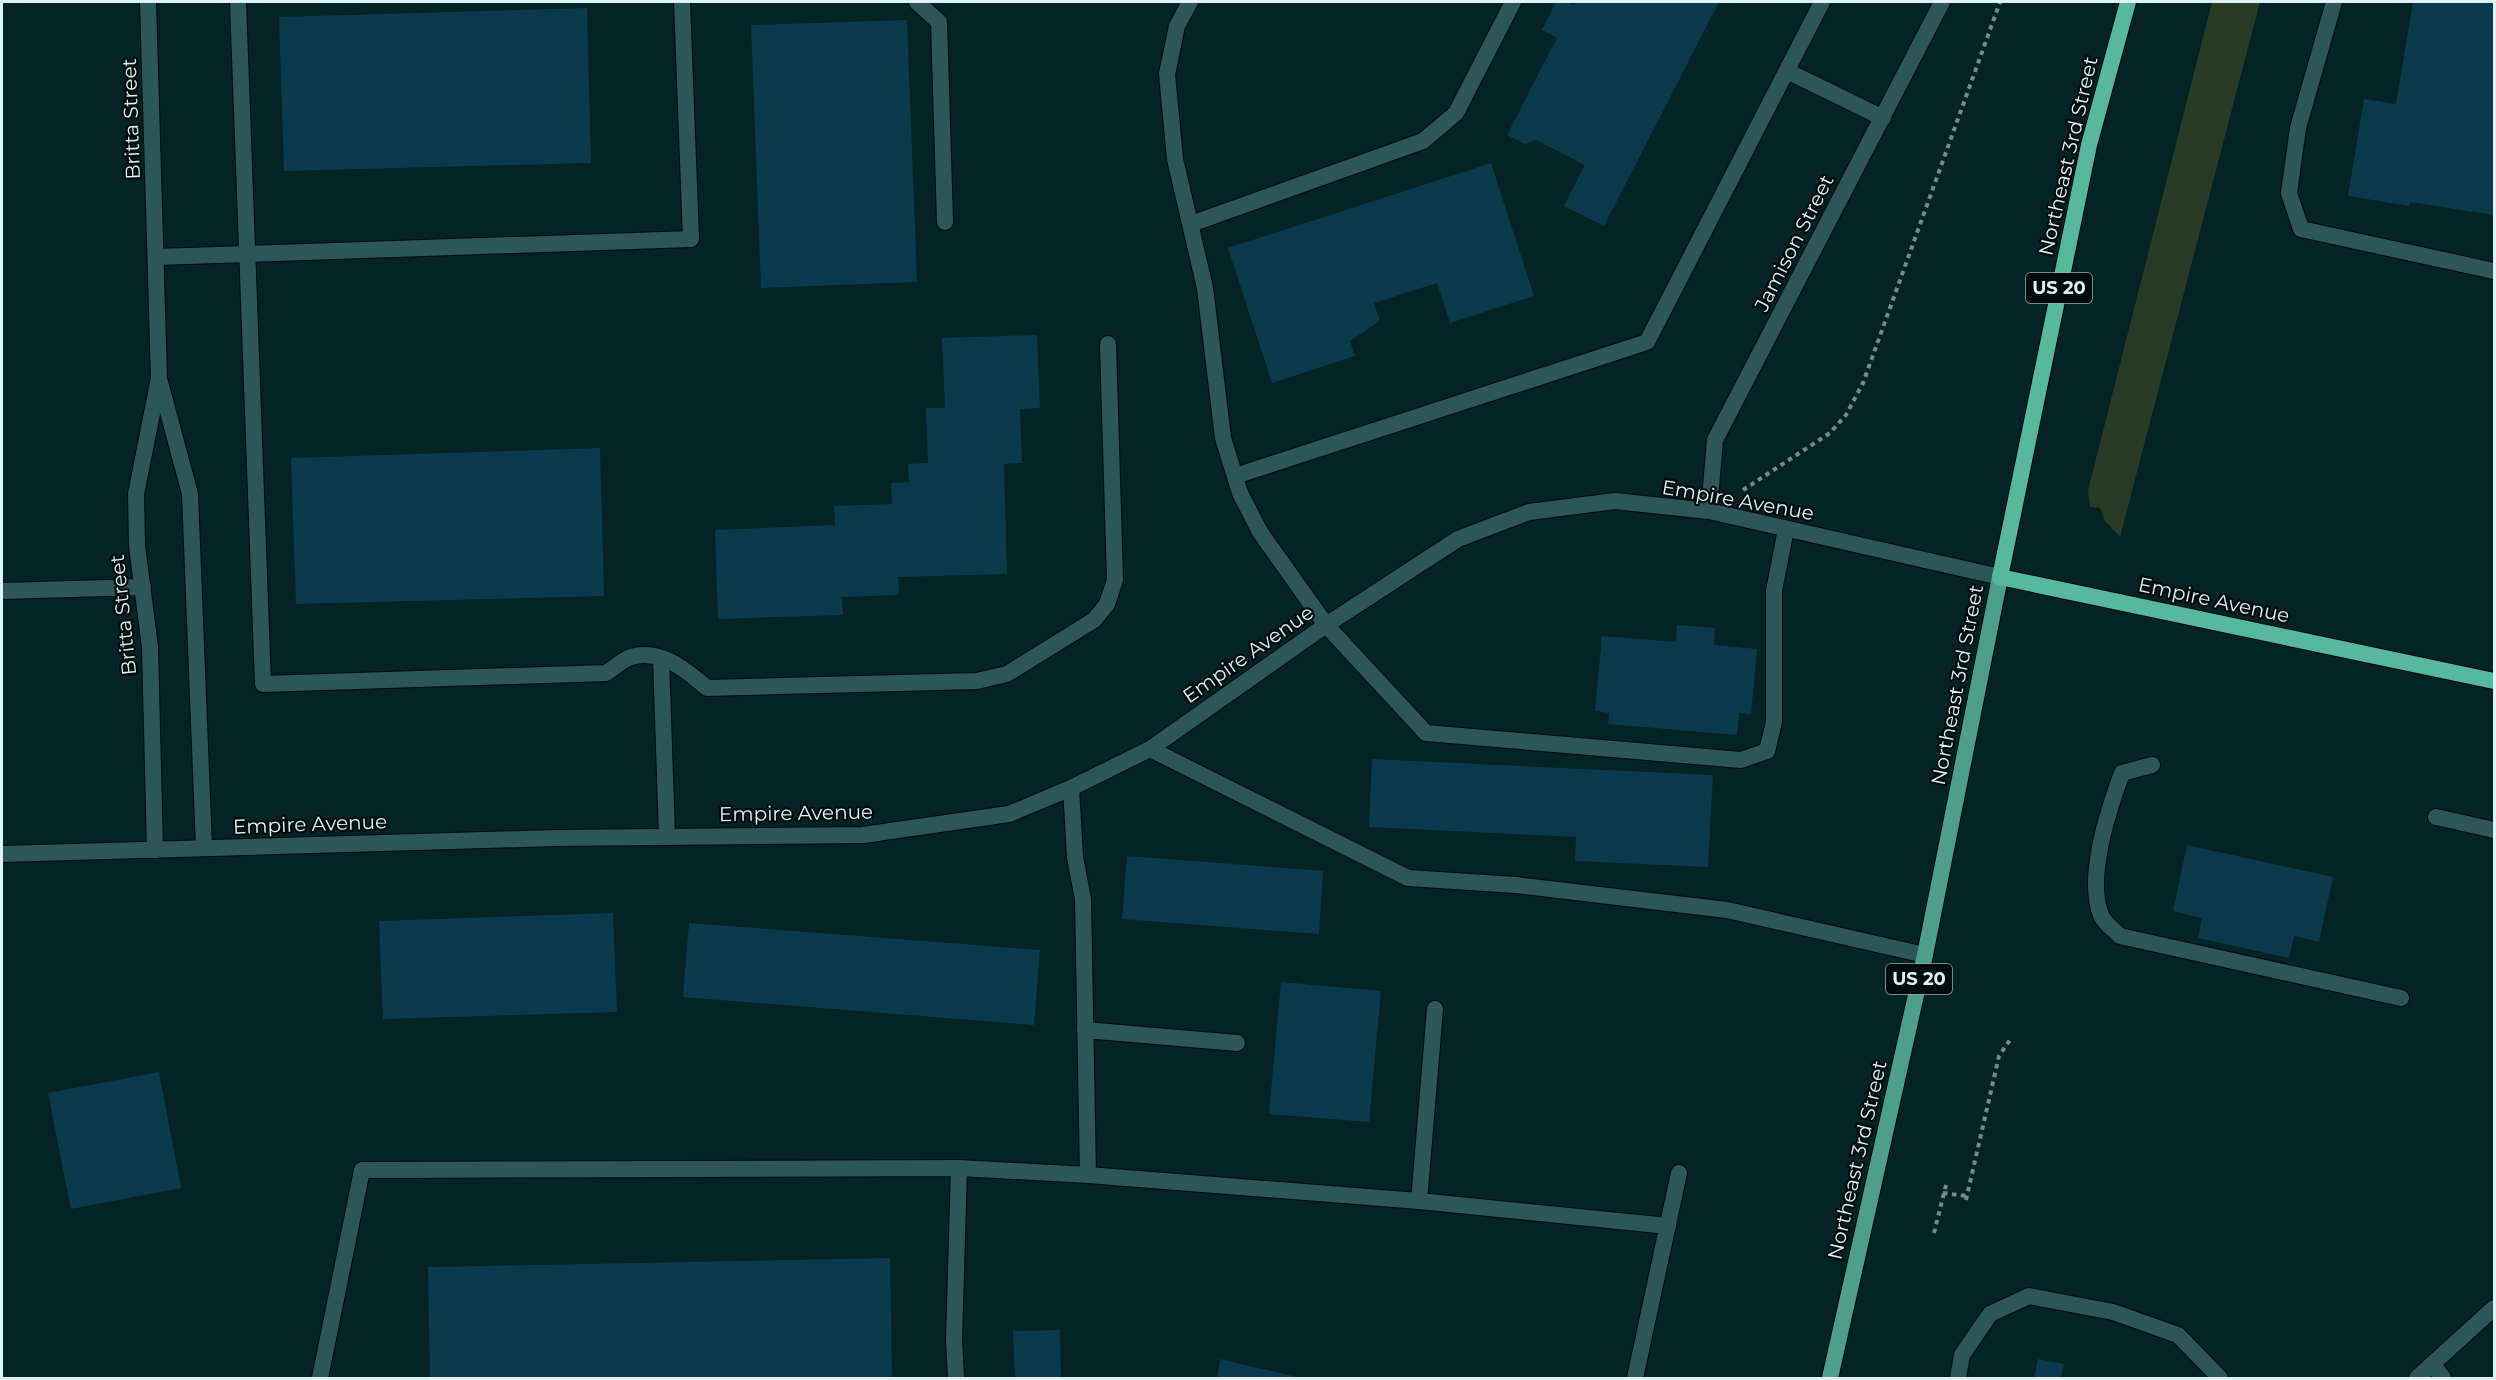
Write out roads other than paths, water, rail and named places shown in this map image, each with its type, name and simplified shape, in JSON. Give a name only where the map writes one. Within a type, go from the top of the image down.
[{"type":"highway","name":"Northeast 3rd Street","points":[[2000,577],[2089,145],[2128,2]]},
{"type":"highway","name":"Empire Avenue","points":[[2000,577],[2494,681]]},
{"type":"main road","name":"Northeast 3rd Street","points":[[1830,1378],[1925,955],[2000,577]]},
{"type":"street","name":"Britta Street","points":[[148,2],[159,378],[136,494],[137,546],[150,647],[155,850]]},
{"type":"street","points":[[238,2],[263,684],[606,673],[630,658],[653,656],[679,665],[707,688],[977,681],[1007,674],[1094,620],[1107,604],[1115,580],[1108,344]]},
{"type":"street","points":[[156,257],[692,239],[682,2]]},
{"type":"street","points":[[917,2],[939,22],[945,222]]},
{"type":"street","points":[[1190,2],[1177,26],[1167,74],[1174,159],[1205,288],[1223,438],[1240,493],[1260,532],[1326,625],[1426,733],[1741,760],[1767,752],[1774,722],[1774,591],[1786,528]]},
{"type":"street","points":[[1191,224],[1423,141],[1456,113],[1513,2]]},
{"type":"street","points":[[1235,476],[1647,342],[1822,2]]},
{"type":"street","name":"Jamison Street","points":[[1710,511],[1715,440],[1942,2]]},
{"type":"street","points":[[2334,2],[2298,128],[2289,193],[2301,229],[2494,271]]},
{"type":"street","points":[[1787,71],[1883,118]]},
{"type":"street","name":"Britta Street","points":[[159,378],[190,494],[204,848]]},
{"type":"street","name":"Empire Avenue","points":[[2,854],[667,836],[863,835],[1009,814],[1071,788],[1150,748],[1326,625],[1458,539],[1529,512],[1615,501],[1710,511],[2000,577]]},
{"type":"street","points":[[2,591],[143,587]]},
{"type":"street","points":[[661,658],[667,836]]},
{"type":"street","points":[[1150,748],[1408,878],[1516,885],[1727,910],[1925,955]]},
{"type":"street","points":[[2152,765],[2122,774],[2106,816],[2096,885],[2101,917],[2120,936],[2401,998]]},
{"type":"street","points":[[1071,788],[1075,857],[1083,899],[1088,1175]]},
{"type":"street","points":[[2436,818],[2494,830]]},
{"type":"street","points":[[1419,1201],[1435,1009]]},
{"type":"street","points":[[1085,1030],[1237,1042]]},
{"type":"street","points":[[320,1378],[362,1170],[959,1168],[1088,1175],[1419,1201],[1668,1226]]},
{"type":"street","points":[[956,1378],[954,1340],[959,1168]]},
{"type":"street","points":[[1635,1378],[1679,1173]]},
{"type":"street","points":[[1958,1378],[1962,1355],[1990,1314],[2029,1296],[2113,1312],[2178,1335],[2220,1378]]},
{"type":"street","points":[[2417,1378],[2494,1308]]},
{"type":"street","points":[[2433,1365],[2443,1378]]}]
